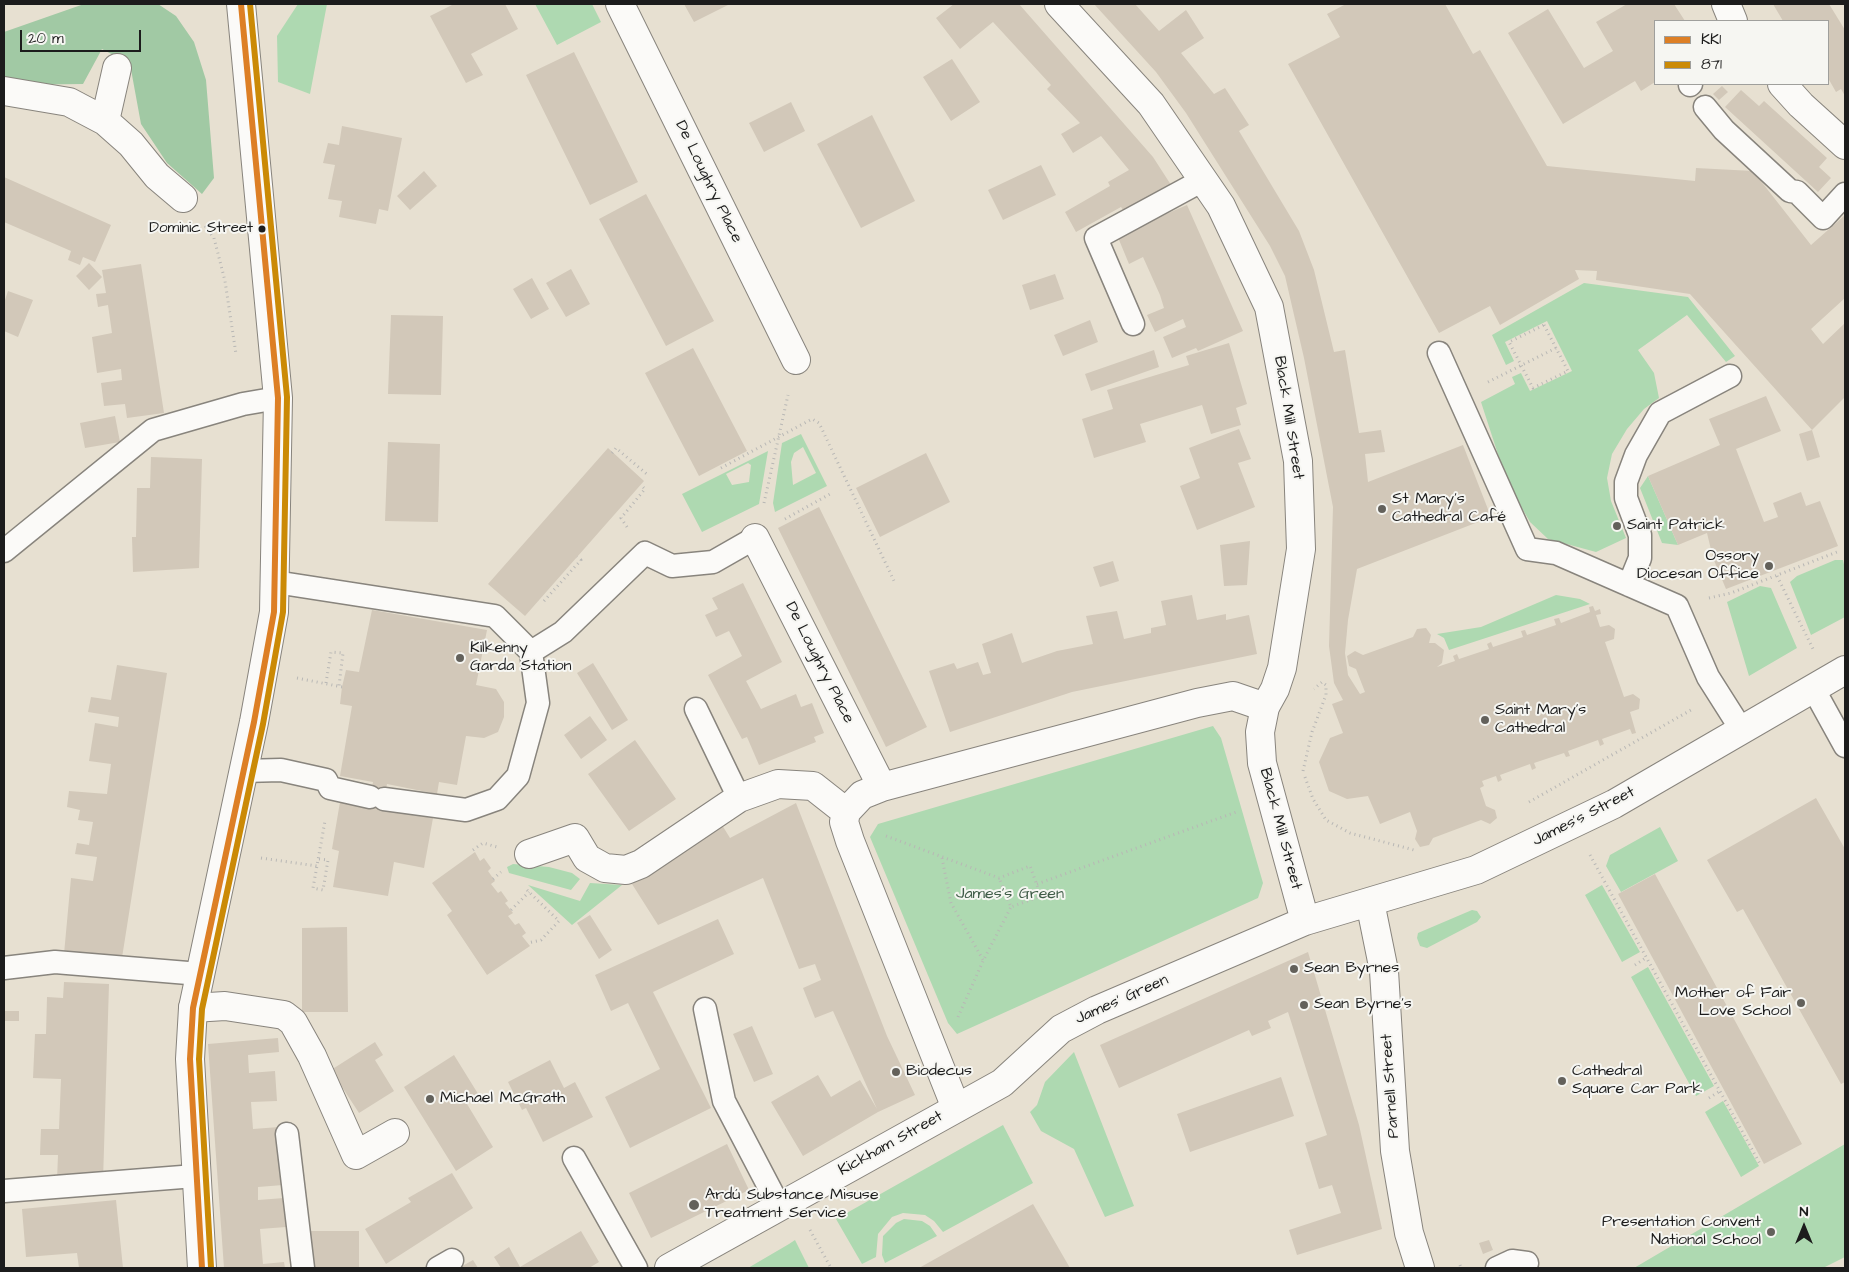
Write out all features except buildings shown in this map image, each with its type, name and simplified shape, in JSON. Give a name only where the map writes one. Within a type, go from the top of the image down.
[{"type":"street","points":[[202,1268],[195,1176],[190,1059],[193,1008],[274,612],[275,582],[278,398],[241,4]]},
{"type":"street","name":"De Loughry Place","points":[[620,4],[796,360]]},
{"type":"street","name":"Black Mill Street","points":[[1059,4],[1151,104],[1221,206],[1269,307],[1298,461],[1301,549],[1282,668],[1275,689],[1265,707],[1260,732],[1262,763],[1305,921]]},
{"type":"street","points":[[1726,4],[1733,20]]},
{"type":"street","points":[[105,121],[117,68]]},
{"type":"street","points":[[1783,85],[1801,105],[1845,145]]},
{"type":"street","points":[[4,91],[9,90],[69,102],[105,121],[131,144],[157,176],[183,198]]},
{"type":"street","name":"De Loughry Place","points":[[755,538],[882,787]]},
{"type":"street","name":"James's Street","points":[[1305,921],[1476,870],[1614,804],[1829,679]]},
{"type":"street","points":[[956,1108],[850,841],[844,822],[846,812],[862,795],[882,787],[1197,703],[1234,696],[1265,707]]},
{"type":"street","points":[[529,854],[575,838],[587,858],[605,868],[626,870],[641,864],[739,798],[778,784],[813,786],[846,812]]},
{"type":"street","name":"Parnell Street","points":[[1370,902],[1384,971],[1395,1151],[1408,1233],[1420,1268]]},
{"type":"street","name":"James' Green","points":[[956,1108],[1002,1083],[1061,1029],[1073,1022],[1305,921]]},
{"type":"street","points":[[193,1008],[225,1006],[284,1015],[293,1022],[312,1056],[356,1155],[395,1133]]},
{"type":"street","name":"Kickham Street","points":[[669,1268],[956,1108]]},
{"type":"lane","points":[[1705,107],[1724,130],[1790,191],[1797,192],[1823,218],[1845,194]]},
{"type":"lane","points":[[1133,324],[1096,238],[1203,180]]},
{"type":"lane","points":[[1439,353],[1527,549],[1556,554],[1677,606],[1718,695],[1741,729]]},
{"type":"lane","points":[[1629,585],[1640,558],[1640,534],[1626,498],[1626,482],[1636,455],[1660,413],[1730,376]]},
{"type":"lane","points":[[4,551],[152,430],[243,404],[278,398]]},
{"type":"lane","points":[[531,652],[563,632],[645,554],[672,566],[713,562],[755,538]]},
{"type":"lane","points":[[243,771],[281,770],[326,780],[330,788],[378,798],[466,810],[497,799],[518,776],[538,703],[531,652],[495,616],[275,582]]},
{"type":"lane","points":[[1829,679],[1845,746]]},
{"type":"lane","points":[[696,709],[739,798]]},
{"type":"lane","points":[[4,968],[55,962],[200,974]]},
{"type":"lane","points":[[705,1009],[724,1101],[785,1203]]},
{"type":"lane","points":[[287,1134],[303,1268]]},
{"type":"lane","points":[[574,1158],[636,1268]]},
{"type":"lane","points":[[4,1191],[195,1176]]},
{"type":"lane","points":[[1497,1268],[1512,1261],[1527,1263],[1526,1268]]},
{"type":"path","points":[[200,219],[214,238],[225,280],[243,404]]},
{"type":"path","points":[[1544,324],[1556,348],[1568,371],[1532,388],[1509,342],[1544,324]]},
{"type":"path","points":[[1509,371],[1556,348]]},
{"type":"path","points":[[763,509],[796,360]]},
{"type":"path","points":[[721,468],[777,440],[812,419],[820,423],[895,583]]},
{"type":"path","points":[[612,452],[616,448],[649,476]]},
{"type":"path","points":[[621,518],[645,489],[641,485]]},
{"type":"path","points":[[755,538],[830,494]]},
{"type":"path","points":[[1732,593],[1837,552]]},
{"type":"path","points":[[543,602],[580,560],[577,557]]},
{"type":"path","points":[[1777,576],[1829,679]]},
{"type":"path","points":[[302,679],[341,687],[343,653],[331,652],[326,683]]},
{"type":"path","points":[[1312,692],[1322,682],[1326,685],[1326,695],[1312,732],[1303,770],[1312,799],[1326,820],[1350,832],[1414,850],[1423,848]]},
{"type":"path","points":[[1521,807],[1718,695]]},
{"type":"path","points":[[319,859],[328,860],[323,890],[313,888],[330,788]]},
{"type":"path","points":[[1037,884],[1246,810]]},
{"type":"path","points":[[1573,824],[1760,1164]]},
{"type":"path","points":[[882,834],[941,858],[1000,878],[1030,866],[1042,896],[1011,907],[983,961],[957,1020]]},
{"type":"path","points":[[474,850],[483,843]]},
{"type":"path","points":[[262,858],[317,866]]},
{"type":"path","points":[[941,858],[951,903],[983,961]]},
{"type":"path","points":[[1000,878],[1011,907]]},
{"type":"path","points":[[522,886],[559,921],[541,940],[528,943]]},
{"type":"path","points":[[510,910],[530,892]]},
{"type":"path","points":[[1635,965],[1647,957]]},
{"type":"path","points":[[1709,1098],[1720,1091]]},
{"type":"path","points":[[785,1203],[831,1268]]},
{"type":"green space","points":[[84,4],[158,4],[176,16],[194,42],[206,80],[214,178],[202,194],[167,163],[141,124],[130,64],[102,49],[83,84],[4,85],[4,32]]},
{"type":"green space","points":[[298,4],[327,4],[310,94],[278,82],[277,36]]},
{"type":"green space","points":[[535,4],[592,4],[601,22],[557,45]]},
{"type":"green space","points":[[1584,283],[1688,297],[1735,356],[1726,362],[1687,315],[1638,350],[1654,373],[1659,398],[1644,409],[1627,429],[1612,454],[1607,478],[1611,501],[1626,538],[1596,552],[1548,539],[1530,522],[1507,482],[1481,402],[1515,384],[1512,377],[1521,373],[1530,391],[1572,371],[1547,321],[1505,342],[1514,361],[1506,365],[1492,335]]},
{"type":"green space","points":[[801,434],[827,486],[775,512],[773,503],[782,443]],"holes":[[[803,447],[816,473],[793,485],[791,462],[794,453]]]},
{"type":"green space","points":[[768,451],[759,504],[702,532],[682,494]],"holes":[[[748,463],[751,465],[749,482],[732,485],[726,474]]]},
{"type":"green space","points":[[1648,476],[1678,545],[1662,543],[1640,488]]},
{"type":"green space","points":[[1835,560],[1843,560],[1845,569],[1845,617],[1811,635],[1790,582],[1797,576]]},
{"type":"green space","points":[[1760,586],[1771,588],[1797,648],[1749,676],[1727,602]]},
{"type":"green space","points":[[1556,595],[1580,599],[1590,604],[1449,650],[1444,638],[1437,634],[1481,627]]},
{"type":"green space","name":"James's Green","points":[[1213,726],[1221,738],[1263,883],[1258,898],[957,1034],[948,1023],[870,837],[878,824]]},
{"type":"green space","points":[[1660,827],[1678,861],[1621,892],[1606,866],[1610,855]]},
{"type":"green space","points":[[513,864],[549,867],[572,873],[580,879],[571,890],[509,873],[507,867]]},
{"type":"green space","points":[[590,883],[622,885],[572,925],[528,885],[580,901]]},
{"type":"green space","points":[[1602,885],[1640,952],[1622,962],[1585,895]]},
{"type":"green space","points":[[1472,910],[1477,911],[1481,917],[1477,922],[1427,948],[1420,946],[1417,938],[1418,933]]},
{"type":"green space","points":[[1648,967],[1714,1086],[1696,1096],[1631,977]]},
{"type":"green space","points":[[1074,1052],[1134,1206],[1105,1217],[1074,1149],[1041,1131],[1030,1112],[1037,1105],[1045,1082]]},
{"type":"green space","points":[[1723,1101],[1759,1166],[1741,1177],[1705,1112]]},
{"type":"green space","points":[[1003,1125],[1033,1183],[943,1232],[934,1221],[925,1215],[903,1213],[892,1217],[878,1234],[876,1257],[862,1264],[836,1219]]},
{"type":"green space","name":"Presentation Convent National School","points":[[1845,1144],[1845,1257],[1823,1268],[1634,1268]]},
{"type":"green space","points":[[904,1219],[922,1221],[930,1226],[937,1236],[885,1263],[882,1255],[883,1236],[896,1223]]},
{"type":"green space","points":[[795,1240],[809,1268],[748,1268],[789,1244]]},
{"type":"transit line","name":"KK1","points":[[202,1268],[190,1059],[193,1008],[254,722],[274,612],[278,398],[241,4]]},
{"type":"transit line","name":"871","points":[[211,1267],[199,1059],[202,1009],[263,724],[283,612],[287,397],[250,4]]},
{"type":"place","name":"Dominic Street","points":[[262,229]]},
{"type":"place","name":"St Mary's Cathedral Café","points":[[1382,509]]},
{"type":"place","name":"Saint Patrick","points":[[1617,526]]},
{"type":"place","name":"Ossory Diocesan Office","points":[[1769,566]]},
{"type":"place","name":"Kilkenny Garda Station","points":[[460,658]]},
{"type":"place","name":"Saint Mary's Cathedral","points":[[1485,720]]},
{"type":"place","name":"Sean Byrnes","points":[[1294,969]]},
{"type":"place","name":"Mother of Fair Love School","points":[[1801,1003]]},
{"type":"place","name":"Sean Byrne’s","points":[[1304,1005]]},
{"type":"place","name":"Biodecus","points":[[896,1072]]},
{"type":"place","name":"Cathedral Square Car Park","points":[[1562,1081]]},
{"type":"place","name":"Michael McGrath","points":[[430,1099]]},
{"type":"place","name":"Ardú Substance Misuse Treatment Service","points":[[694,1205]]},
{"type":"place","name":"Presentation Convent National School","points":[[1771,1232]]}]
